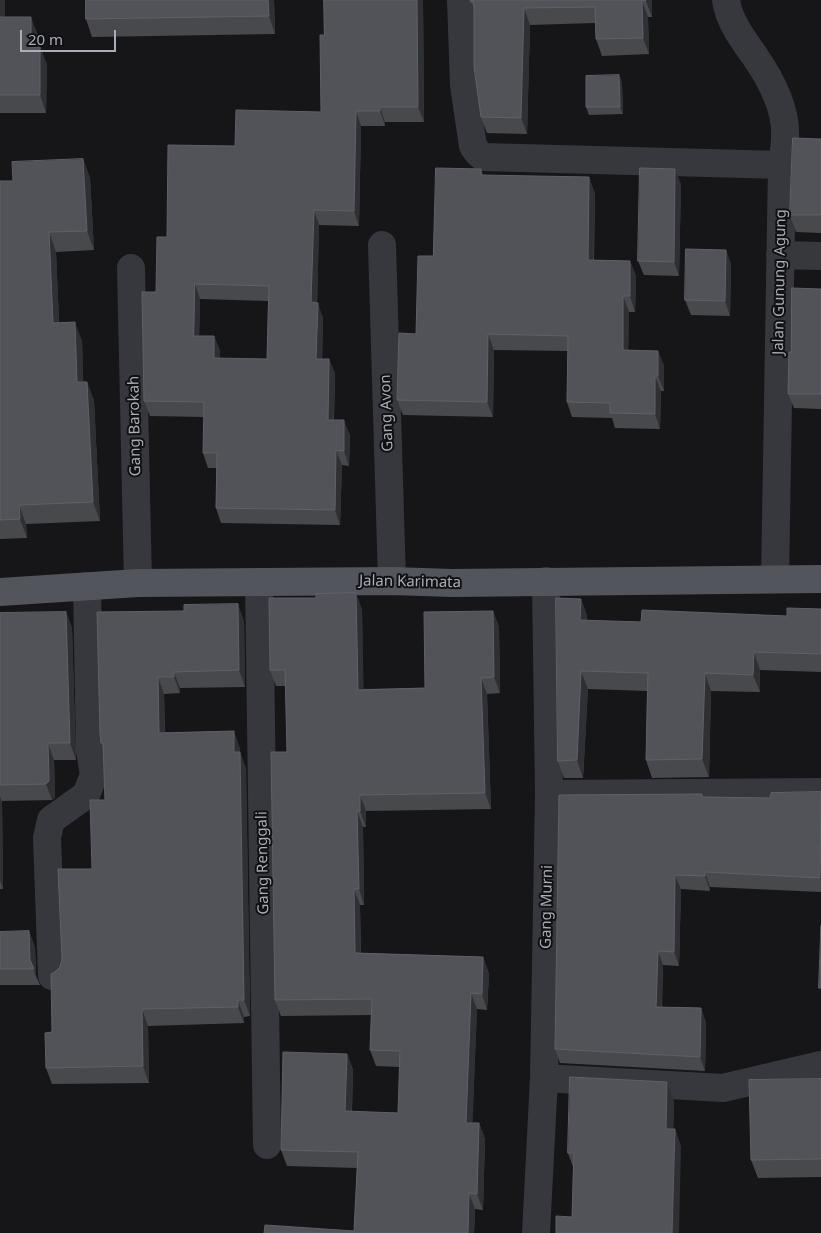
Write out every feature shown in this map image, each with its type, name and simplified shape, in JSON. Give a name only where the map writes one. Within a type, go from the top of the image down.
[{"type":"main road","name":"Jalan Karimata","points":[[0,592],[138,583],[392,581],[452,583],[821,579]]},
{"type":"street","points":[[461,0],[464,85],[473,146],[483,157],[782,165]]},
{"type":"street","name":"Jalan Gunung Agung","points":[[726,0],[728,11],[736,27],[778,99],[786,136],[782,165],[775,579]]},
{"type":"street","name":"Gang Avon","points":[[382,245],[392,581]]},
{"type":"street","points":[[780,255],[821,256]]},
{"type":"street","name":"Gang Barokah","points":[[131,268],[138,583]]},
{"type":"street","name":"Gang Murni","points":[[536,1233],[544,1078],[549,794],[546,581]]},
{"type":"street","name":"Gang Renggali","points":[[259,582],[267,1144]]},
{"type":"street","points":[[52,976],[47,838],[51,820],[86,795],[94,775],[90,751],[87,586]]},
{"type":"street","points":[[549,794],[821,792]]},
{"type":"street","points":[[544,1078],[723,1088],[821,1065]]},
{"type":"building","points":[[86,0],[268,0],[269,16],[86,19]]},
{"type":"building","points":[[324,0],[417,0],[418,107],[380,107],[380,111],[356,111],[354,211],[314,210],[311,302],[318,303],[316,359],[329,359],[328,420],[344,420],[344,451],[336,450],[335,510],[216,508],[217,453],[203,453],[204,402],[144,401],[142,292],[156,292],[157,237],[167,237],[168,145],[235,146],[236,110],[321,112],[320,35],[324,35]],"holes":[[[195,284],[269,286],[267,359],[214,358],[214,336],[194,336]]]},
{"type":"building","points":[[471,0],[646,0],[642,1],[643,38],[596,39],[595,7],[524,8],[521,118],[481,117],[474,67],[474,2],[471,2]]},
{"type":"building","points":[[0,17],[31,17],[31,47],[40,47],[40,95],[0,95]]},
{"type":"building","points":[[619,75],[620,107],[586,107],[586,76]]},
{"type":"building","points":[[793,138],[821,139],[821,215],[790,215]]},
{"type":"building","points":[[83,159],[87,231],[49,232],[53,323],[75,322],[77,382],[87,382],[93,502],[19,505],[20,519],[0,520],[0,181],[13,181],[12,162]]},
{"type":"building","points":[[436,168],[481,169],[481,175],[589,177],[588,260],[630,261],[630,296],[623,296],[623,350],[658,351],[658,376],[655,376],[655,414],[610,413],[610,403],[567,402],[568,336],[488,334],[487,402],[397,400],[399,333],[416,334],[418,256],[433,256]]},
{"type":"building","points":[[640,168],[675,169],[674,262],[638,261]]},
{"type":"building","points":[[686,249],[726,250],[725,301],[685,300]]},
{"type":"building","points":[[792,288],[821,289],[821,394],[788,394]]},
{"type":"building","points":[[356,593],[358,690],[425,688],[424,612],[493,611],[494,677],[481,678],[485,793],[360,795],[360,811],[357,811],[359,889],[354,889],[355,953],[483,957],[482,994],[471,993],[466,1123],[479,1123],[477,1194],[469,1193],[468,1233],[264,1233],[265,1225],[354,1231],[358,1152],[281,1150],[283,1052],[347,1054],[345,1111],[398,1113],[400,1051],[370,1050],[372,999],[275,1000],[271,752],[287,752],[285,670],[270,670],[269,598],[316,598],[316,594]]},
{"type":"building","points":[[556,598],[581,599],[580,620],[641,622],[642,610],[787,616],[787,608],[821,609],[821,654],[754,652],[753,675],[705,673],[702,759],[646,760],[648,673],[581,671],[577,760],[558,761]]},
{"type":"building","points":[[238,604],[239,670],[174,672],[174,677],[158,677],[159,733],[234,731],[234,752],[240,752],[244,1000],[238,1000],[238,1007],[142,1009],[143,1066],[46,1068],[45,1033],[52,1032],[51,974],[60,967],[62,959],[58,869],[92,869],[90,800],[105,800],[103,743],[101,743],[100,733],[97,612],[184,611],[184,605]]},
{"type":"building","points":[[66,612],[70,743],[48,743],[49,781],[46,784],[0,785],[0,613]]},
{"type":"building","points":[[821,792],[820,878],[705,872],[705,876],[675,875],[674,952],[658,951],[656,1007],[701,1008],[700,1057],[555,1049],[559,795],[702,794],[702,797],[770,798],[771,793]]},
{"type":"building","points":[[821,926],[821,988],[819,988]]},
{"type":"building","points":[[29,931],[30,960],[34,969],[0,969],[0,932]]},
{"type":"building","points":[[570,1077],[667,1082],[666,1129],[675,1129],[672,1233],[556,1233],[556,1216],[572,1217],[574,1153],[568,1153]]},
{"type":"building","points":[[821,1079],[821,1159],[751,1160],[749,1080]]}]
